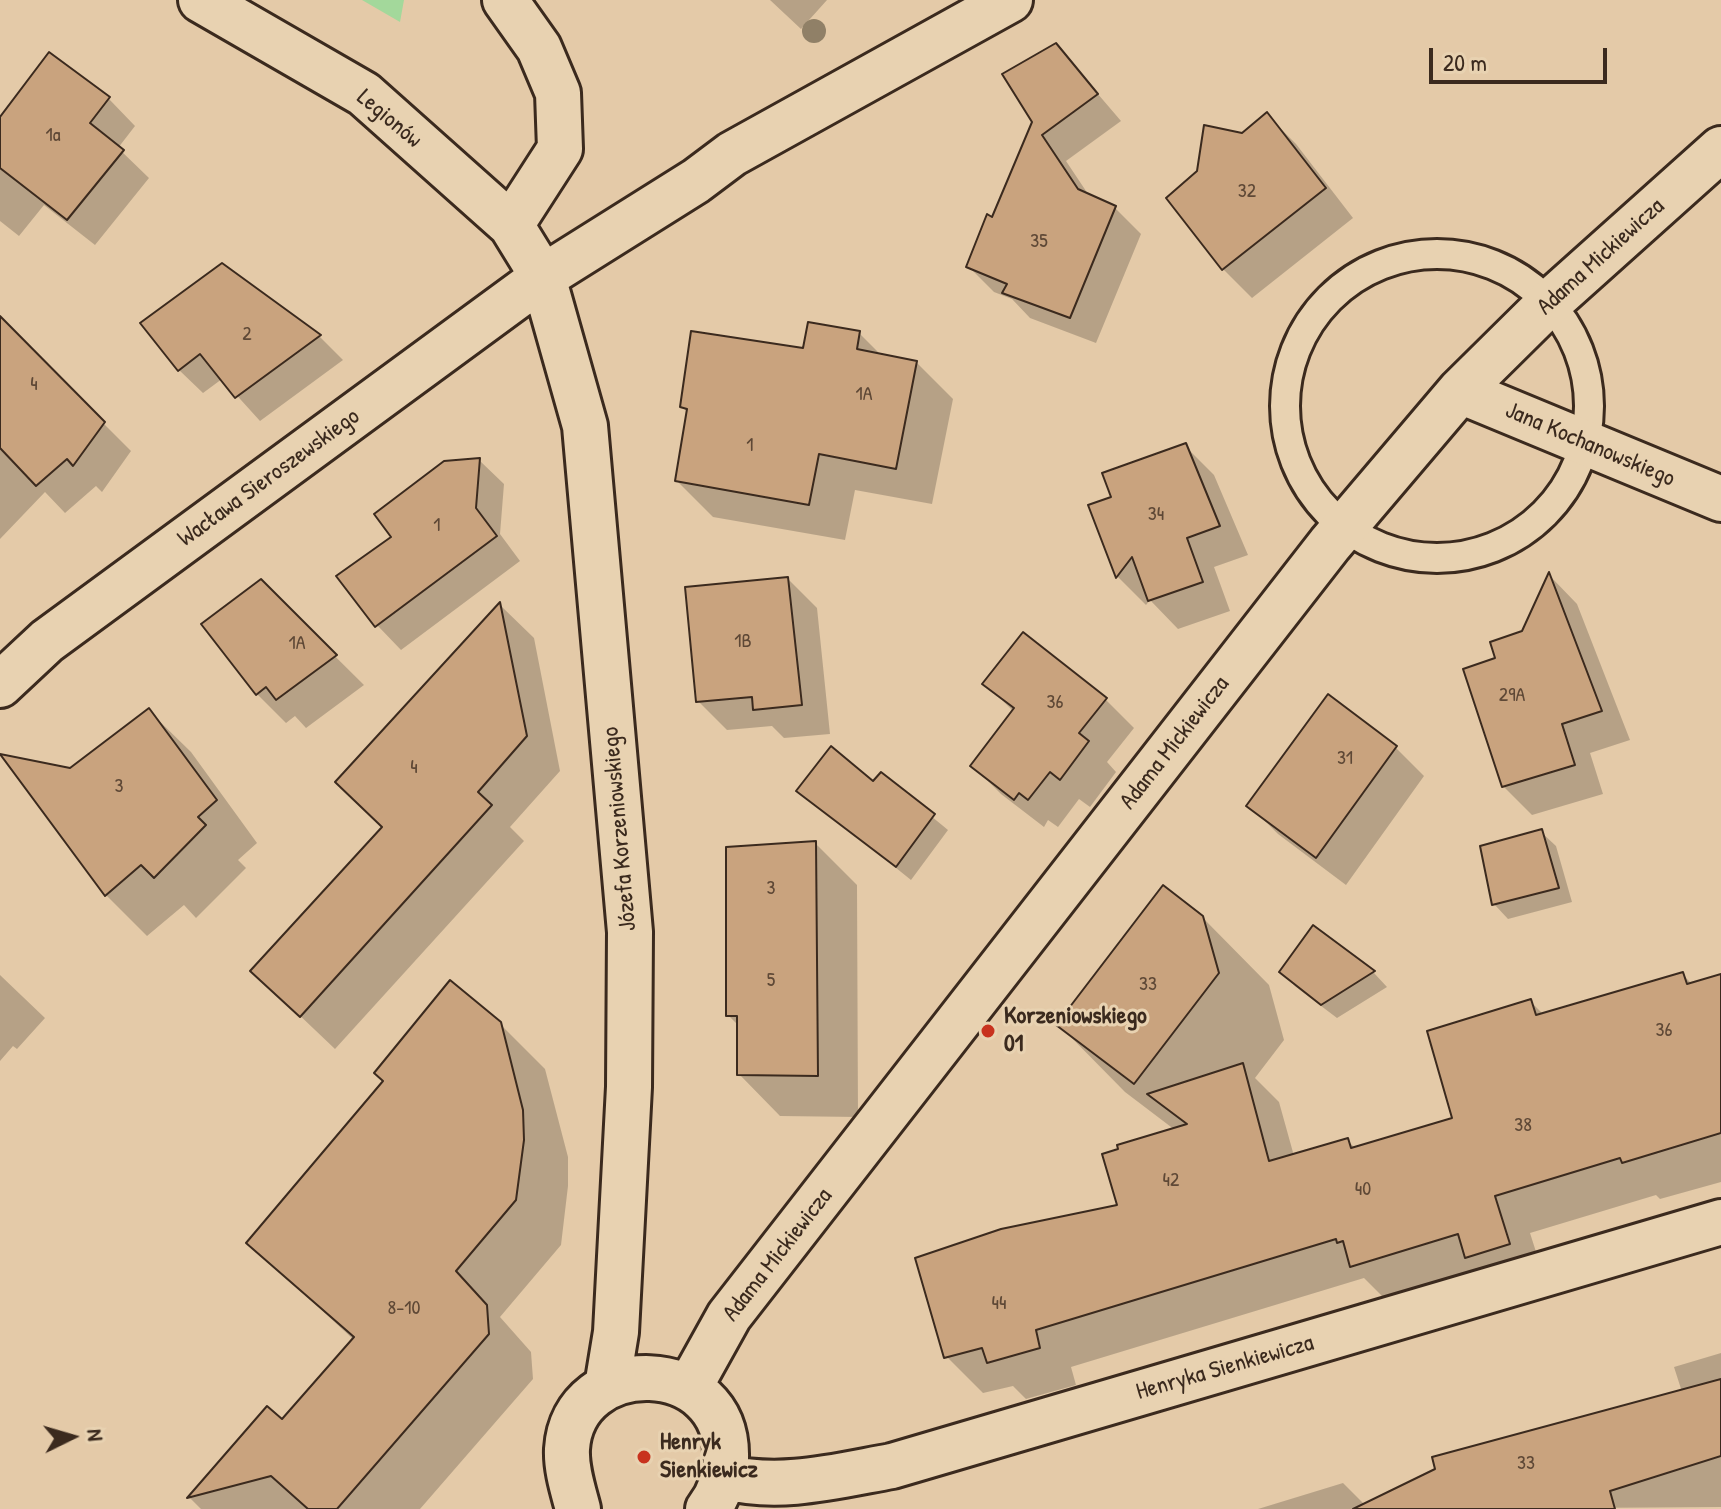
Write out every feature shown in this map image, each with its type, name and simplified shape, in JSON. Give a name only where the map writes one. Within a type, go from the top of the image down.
[{"type":"street","name":"Legionów","points":[[201,0],[364,94],[511,225],[543,277]]},
{"type":"street","points":[[505,0],[539,48],[558,93],[560,149],[511,225]]},
{"type":"street","name":"Wacława Sieroszewskiego","points":[[0,685],[47,641],[543,277],[696,181],[732,154],[1007,1]]},
{"type":"street","name":"Adama Mickiewicza","points":[[689,1388],[729,1316],[1344,527],[1460,391],[1549,303],[1721,149]]},
{"type":"street","name":"Józefa Korzeniowskiego","points":[[543,277],[585,426],[630,932],[629,1102],[616,1332],[607,1387]]},
{"type":"street","name":"Jana Kochanowskiego","points":[[1460,391],[1721,499]]},
{"type":"street","name":"Henryka Sienkiewicza","points":[[717,1493],[892,1466],[1721,1222]]},
{"type":"street","points":[[578,1509],[567,1448],[580,1413],[607,1387],[648,1377],[689,1388],[713,1411],[726,1443],[717,1493]]},
{"type":"lane","points":[[1431,254],[1465,257],[1498,267],[1527,283],[1549,303],[1569,330],[1587,383],[1589,414],[1585,444],[1574,472],[1548,509],[1514,538],[1487,551],[1457,558],[1397,554],[1369,543],[1344,527],[1317,499],[1303,478],[1287,429],[1287,379],[1297,346],[1337,291],[1365,272],[1397,259],[1431,254]]},
{"type":"green space","points":[[362,0],[404,0],[400,22]]},
{"type":"building","points":[[1056,43],[1098,94],[1042,135],[1078,189],[1116,206],[1070,318],[1002,293],[1007,284],[966,267],[987,214],[992,217],[1032,122],[1002,74]]},
{"type":"building","points":[[49,52],[110,97],[90,123],[124,150],[67,220],[0,168],[0,117]]},
{"type":"building","points":[[1267,112],[1326,188],[1222,270],[1166,198],[1197,171],[1204,125],[1242,133]]},
{"type":"building","points":[[222,263],[321,335],[235,398],[200,354],[178,371],[140,323]]},
{"type":"building","points":[[0,316],[105,422],[73,466],[67,459],[36,486],[0,448]]},
{"type":"building","points":[[808,322],[860,331],[857,349],[917,361],[896,469],[819,454],[809,505],[675,481],[687,409],[680,407],[691,331],[803,348]]},
{"type":"building","points":[[1186,443],[1220,526],[1187,538],[1203,582],[1148,601],[1132,557],[1116,578],[1088,505],[1111,497],[1102,473]]},
{"type":"building","points":[[480,458],[476,508],[497,536],[375,627],[336,576],[391,537],[374,514],[444,461]]},
{"type":"building","points":[[1549,572],[1602,711],[1562,724],[1575,765],[1502,787],[1463,669],[1495,658],[1490,642],[1522,631]]},
{"type":"building","points":[[788,577],[802,705],[753,710],[752,697],[696,702],[685,587]]},
{"type":"building","points":[[261,579],[337,655],[276,700],[266,687],[256,695],[201,624]]},
{"type":"building","points":[[500,602],[527,736],[478,792],[492,805],[300,1017],[250,971],[382,827],[335,782]]},
{"type":"building","points":[[1023,632],[1107,698],[1079,733],[1089,741],[1060,780],[1050,772],[1028,800],[1019,793],[1014,800],[970,766],[1014,708],[982,684]]},
{"type":"building","points":[[1328,694],[1397,746],[1316,858],[1246,806]]},
{"type":"building","points":[[149,708],[217,800],[198,817],[206,825],[154,878],[141,865],[105,896],[0,754],[70,768]]},
{"type":"building","points":[[831,746],[873,781],[881,772],[935,814],[896,867],[796,791]]},
{"type":"building","points":[[1542,829],[1559,888],[1492,905],[1480,846]]},
{"type":"building","points":[[816,841],[818,1076],[737,1075],[737,1016],[726,1016],[726,847]]},
{"type":"building","points":[[1163,885],[1203,916],[1219,973],[1134,1084],[1056,1025]]},
{"type":"building","points":[[1313,925],[1375,971],[1321,1005],[1279,972]]},
{"type":"building","points":[[1683,972],[1687,984],[1721,974],[1721,1133],[1622,1163],[1620,1158],[1495,1196],[1510,1244],[1465,1258],[1458,1234],[1350,1267],[1343,1241],[1337,1243],[1336,1239],[1036,1330],[1040,1348],[987,1363],[982,1348],[944,1358],[915,1258],[1001,1229],[1117,1205],[1102,1154],[1118,1149],[1117,1145],[1187,1124],[1147,1094],[1243,1063],[1269,1161],[1348,1138],[1351,1148],[1452,1118],[1427,1031],[1531,999],[1536,1015]]},
{"type":"building","points":[[450,980],[501,1022],[523,1110],[524,1140],[516,1200],[456,1271],[487,1305],[489,1334],[337,1509],[308,1509],[271,1476],[187,1498],[267,1406],[282,1419],[354,1337],[246,1243],[383,1081],[374,1073]]},
{"type":"building","points":[[1721,1379],[1721,1456],[1610,1491],[1615,1509],[1353,1509],[1435,1469],[1432,1457]]},
{"type":"place","name":"Korzeniowskiego 01","points":[[988,1031]]},
{"type":"place","name":"Henryk Sienkiewicz","points":[[644,1457]]}]
